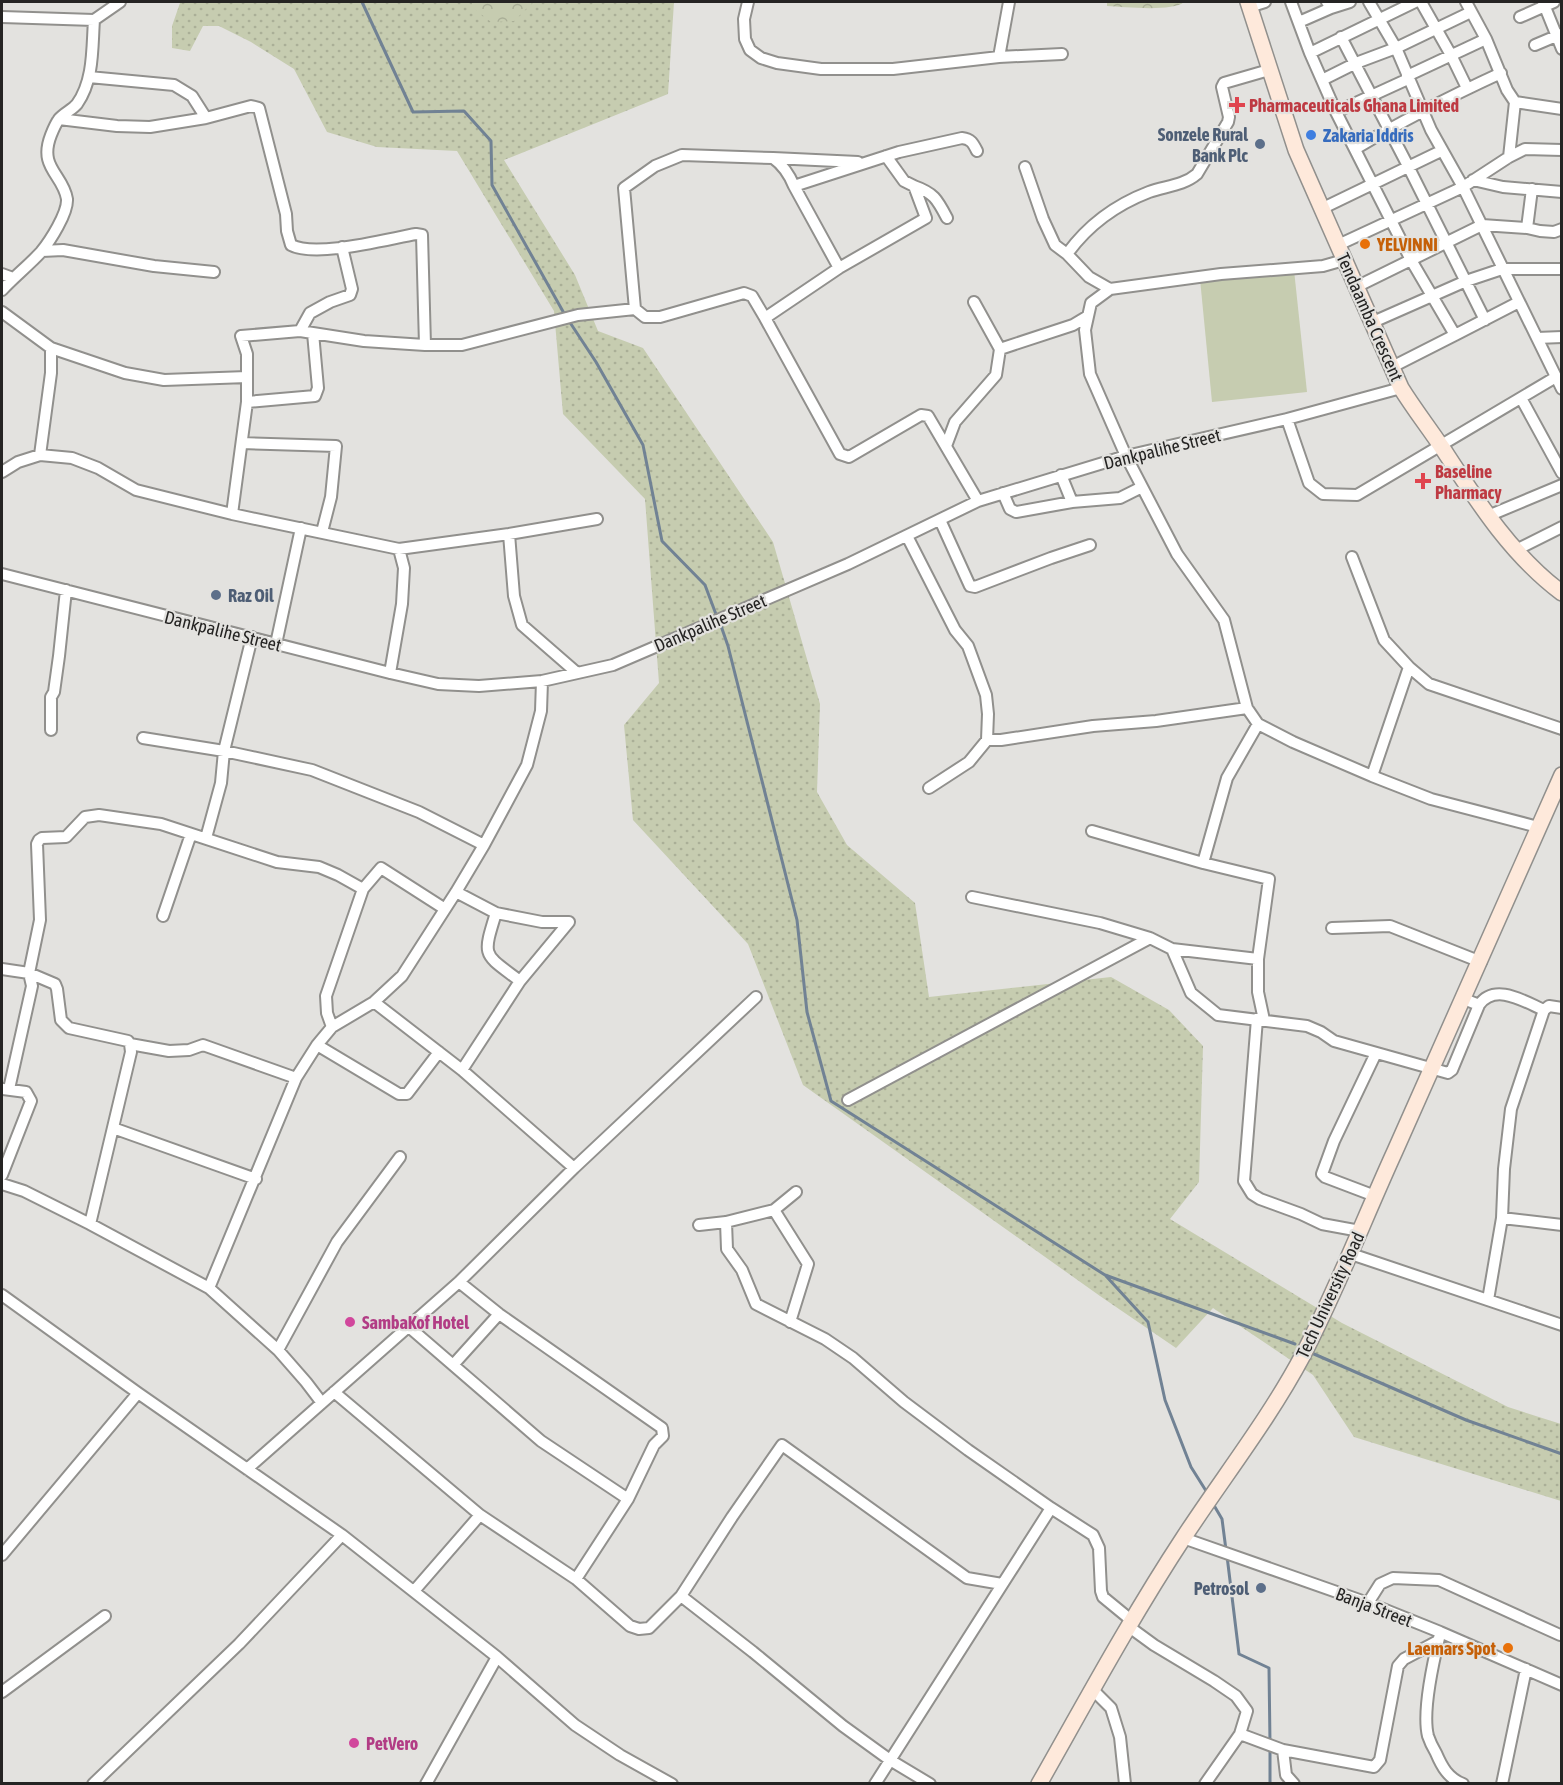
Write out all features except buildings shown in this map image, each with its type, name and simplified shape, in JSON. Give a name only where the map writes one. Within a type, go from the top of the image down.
[{"type":"street","points":[[2,17],[94,20],[120,2]]},
{"type":"street","points":[[748,2],[744,19],[745,39],[750,50],[761,58],[777,63],[821,69],[863,70],[920,67],[999,57],[1062,54]]},
{"type":"street","points":[[999,57],[1009,2]]},
{"type":"street","points":[[1248,4],[1265,2]]},
{"type":"street","points":[[1291,2],[1336,112],[1412,260],[1455,335]]},
{"type":"street","points":[[1299,22],[1329,5],[1350,2]]},
{"type":"street","points":[[1369,2],[1396,48],[1441,151],[1463,187],[1562,389]]},
{"type":"street","points":[[1310,53],[1415,2]]},
{"type":"street","points":[[1421,2],[1467,88]]},
{"type":"street","points":[[1520,17],[1547,3],[1562,49]]},
{"type":"street","name":"Tendaamba Crescent","points":[[1248,4],[1296,150],[1401,388],[1488,516],[1538,574],[1562,593]]},
{"type":"street","points":[[1322,80],[1356,63],[1396,48],[1436,28],[1469,7],[1486,39],[1507,90],[1515,102],[1509,157]]},
{"type":"street","points":[[2,290],[42,251],[63,216],[67,200],[59,181],[50,169],[48,157],[50,137],[59,119],[76,106],[90,77],[94,20]]},
{"type":"street","points":[[1535,45],[1559,35]]},
{"type":"street","points":[[1341,37],[1485,320]]},
{"type":"street","points":[[1336,112],[1486,39]]},
{"type":"street","points":[[1067,254],[1093,224],[1116,208],[1148,192],[1190,180],[1197,174],[1228,122],[1229,117],[1222,87],[1224,83],[1269,70]]},
{"type":"street","points":[[1355,149],[1467,88],[1501,73]]},
{"type":"street","points":[[90,77],[174,85],[192,96],[206,118]]},
{"type":"street","points":[[1515,102],[1562,109]]},
{"type":"street","points":[[59,119],[117,126],[150,127],[206,118],[251,106],[259,108],[286,214],[291,245],[308,249],[342,247],[416,234],[422,235],[425,345]]},
{"type":"street","points":[[794,186],[909,149],[962,138],[972,141],[977,151]]},
{"type":"street","points":[[1338,245],[1463,187],[1525,149],[1562,150]]},
{"type":"street","points":[[1321,209],[1441,151]]},
{"type":"street","points":[[867,162],[682,155],[655,166],[624,188],[635,309],[645,318],[660,317],[744,293],[752,296],[840,454],[849,457],[921,415],[928,416],[978,501]]},
{"type":"street","points":[[886,156],[904,181],[928,191],[938,201],[947,218]]},
{"type":"street","points":[[773,158],[789,175],[839,268]]},
{"type":"street","points":[[1024,167],[1042,219],[1055,245],[1089,277],[1110,289]]},
{"type":"street","points":[[1473,180],[1503,187],[1562,192]]},
{"type":"street","points":[[765,318],[839,268],[926,218],[914,186]]},
{"type":"street","points":[[1527,228],[1532,189]]},
{"type":"street","points":[[1356,287],[1482,225],[1527,228],[1547,232],[1562,230]]},
{"type":"street","points":[[300,331],[310,313],[330,302],[350,295],[352,289],[342,247]]},
{"type":"street","points":[[42,251],[63,250],[154,266],[214,272]]},
{"type":"street","points":[[1344,261],[1323,266],[1221,274],[1110,289],[1090,303],[1084,330],[1090,374],[1126,456],[1177,554],[1224,620],[1247,708],[1258,724],[1293,742],[1431,799],[1538,827]]},
{"type":"street","points":[[1373,322],[1466,281],[1502,269],[1562,269]]},
{"type":"street","points":[[2,274],[13,278]]},
{"type":"street","points":[[1392,367],[1519,302]]},
{"type":"street","points":[[946,446],[955,422],[996,375],[1000,349],[974,303]]},
{"type":"street","points":[[231,514],[248,402],[247,354],[241,336],[300,331],[364,341],[462,345],[578,315],[635,309]]},
{"type":"street","points":[[2,312],[51,348],[125,373],[151,379],[247,377]]},
{"type":"street","points":[[1000,349],[1073,325],[1088,316]]},
{"type":"street","points":[[248,402],[315,396],[318,388],[313,333]]},
{"type":"street","points":[[1537,338],[1562,337]]},
{"type":"street","points":[[40,455],[51,373],[51,348]]},
{"type":"street","points":[[1287,419],[1309,483],[1323,494],[1357,495],[1556,377]]},
{"type":"street","name":"Dankpalihe Street","points":[[2,574],[438,684],[479,686],[542,681],[613,664],[848,564],[978,501],[1126,456],[1287,419],[1401,388]]},
{"type":"street","points":[[1521,398],[1562,473]]},
{"type":"street","points":[[242,442],[336,446],[331,497],[322,532]]},
{"type":"street","points":[[2,472],[18,462],[40,455],[72,458],[98,468],[136,490],[231,514],[399,549],[597,519]]},
{"type":"street","points":[[1062,475],[1072,502]]},
{"type":"street","points":[[1488,516],[1562,485]]},
{"type":"street","points":[[1003,493],[1010,509],[1016,512],[1072,502],[1120,498],[1142,487]]},
{"type":"street","points":[[940,520],[970,586],[975,587],[1090,545]]},
{"type":"street","points":[[1516,550],[1562,527]]},
{"type":"street","points":[[276,644],[301,528]]},
{"type":"street","points":[[509,534],[514,596],[522,625],[576,672]]},
{"type":"street","points":[[907,536],[955,630],[968,646],[986,695],[988,714],[987,740],[969,762],[929,788]]},
{"type":"street","points":[[390,673],[402,604],[405,568],[399,549]]},
{"type":"street","points":[[1352,557],[1384,640],[1409,667],[1429,684],[1562,729]]},
{"type":"street","points":[[51,730],[51,697],[54,692],[66,590]]},
{"type":"street","points":[[206,838],[221,783],[224,751],[252,637]]},
{"type":"street","points":[[1372,776],[1409,667]]},
{"type":"street","points":[[209,1288],[296,1078],[332,1027],[374,1002],[402,976],[484,844],[527,765],[541,711],[542,681]]},
{"type":"street","points":[[987,740],[1247,708]]},
{"type":"street","points":[[1203,863],[1227,778],[1258,724]]},
{"type":"street","points":[[143,738],[224,751],[312,770],[419,813],[484,844]]},
{"type":"street","name":"Tech University Road","points":[[1039,1784],[1130,1623],[1183,1538],[1266,1417],[1302,1356],[1351,1254],[1374,1196],[1481,962],[1562,775]]},
{"type":"street","points":[[2,1175],[31,1101],[26,1092],[5,1089],[32,986],[30,973],[40,920],[37,851],[39,840],[66,837],[85,817],[99,814],[161,824],[277,862],[319,867],[363,889]]},
{"type":"street","points":[[1092,831],[1203,863],[1269,879],[1258,959],[1261,1020],[1244,1181],[1252,1194],[1260,1199],[1322,1224],[1360,1232]]},
{"type":"street","points":[[163,916],[191,834]]},
{"type":"street","points":[[332,1027],[327,1014],[326,996],[363,889],[381,868],[445,909]]},
{"type":"street","points":[[456,892],[496,913],[542,922],[568,922],[520,981],[462,1070]]},
{"type":"street","points":[[972,897],[1100,923],[1150,938],[1172,949],[1258,959]]},
{"type":"street","points":[[496,913],[489,937],[488,953],[490,958],[520,981]]},
{"type":"street","points":[[1332,928],[1390,926],[1481,962]]},
{"type":"street","points":[[848,1100],[1150,938]]},
{"type":"street","points":[[1172,949],[1191,993],[1218,1015],[1307,1026],[1334,1041],[1448,1073],[1452,1070],[1484,998],[1497,993],[1544,1010]]},
{"type":"street","points":[[2,969],[30,973],[55,984],[62,1020],[69,1028],[128,1041],[130,1044],[169,1051],[189,1050],[203,1045],[296,1078]]},
{"type":"street","points":[[247,1469],[459,1282],[574,1168],[756,997]]},
{"type":"street","points":[[1464,999],[1479,1005]]},
{"type":"street","points":[[374,1002],[462,1070],[574,1168]]},
{"type":"street","points":[[1488,1300],[1502,1218],[1504,1169],[1511,1109],[1544,1010],[1549,1006],[1562,1008]]},
{"type":"street","points":[[90,1224],[131,1052],[130,1044]]},
{"type":"street","points":[[318,1045],[399,1094],[407,1094],[439,1052]]},
{"type":"street","points":[[1374,1196],[1324,1177],[1322,1174],[1334,1141],[1376,1053]]},
{"type":"street","points":[[113,1128],[256,1179]]},
{"type":"street","points":[[278,1350],[337,1242],[400,1157]]},
{"type":"street","points":[[2,1184],[24,1191],[90,1224],[209,1288],[278,1350],[322,1403]]},
{"type":"street","points":[[699,1226],[774,1210],[796,1192]]},
{"type":"street","points":[[774,1210],[808,1264],[789,1322]]},
{"type":"street","points":[[1502,1218],[1562,1225]]},
{"type":"street","points":[[726,1222],[727,1249],[742,1270],[756,1304],[825,1339],[853,1358],[912,1408],[1051,1508],[1093,1535],[1099,1548],[1101,1591],[1104,1597],[1154,1645],[1236,1696],[1247,1711],[1240,1734],[1205,1784]]},
{"type":"street","points":[[1351,1254],[1562,1325]]},
{"type":"street","points":[[459,1282],[499,1314],[662,1428],[663,1436],[654,1445],[628,1499],[576,1579]]},
{"type":"street","points":[[2,1295],[138,1394],[342,1535],[497,1657],[575,1725],[620,1755],[672,1784]]},
{"type":"street","points":[[453,1365],[499,1314]]},
{"type":"street","points":[[409,1327],[541,1441],[628,1499]]},
{"type":"street","points":[[334,1392],[480,1515],[576,1579],[630,1626],[639,1629],[649,1628],[681,1596],[782,1445],[967,1578],[1002,1584]]},
{"type":"street","points":[[2,1555],[138,1394]]},
{"type":"street","points":[[875,1784],[1051,1508]]},
{"type":"street","points":[[414,1591],[480,1515]]},
{"type":"street","points":[[93,1784],[239,1644],[342,1535]]},
{"type":"street","name":"Banja Street","points":[[1183,1538],[1368,1603],[1439,1637],[1526,1669],[1562,1685]]},
{"type":"street","points":[[1368,1603],[1380,1584],[1393,1578],[1439,1580],[1560,1635]]},
{"type":"street","points":[[681,1596],[843,1726],[890,1760],[930,1784]]},
{"type":"street","points":[[2,1692],[105,1616]]},
{"type":"street","points":[[1240,1734],[1283,1750],[1374,1767],[1380,1760],[1398,1666],[1404,1659],[1439,1637]]},
{"type":"street","points":[[1439,1637],[1427,1711],[1428,1736],[1446,1772],[1453,1780],[1463,1784]]},
{"type":"street","points":[[426,1784],[497,1657]]},
{"type":"street","points":[[1502,1784],[1526,1669]]},
{"type":"street","points":[[1092,1689],[1111,1708],[1120,1737],[1125,1784]]},
{"type":"street","points":[[1283,1750],[1286,1775],[1294,1784]]},
{"type":"green space","points":[[472,2],[533,2],[514,21],[491,22],[472,7]]},
{"type":"green space","points":[[674,2],[668,94],[504,160],[575,275],[598,331],[643,348],[773,542],[820,704],[817,792],[847,845],[915,903],[929,997],[1111,977],[1169,1010],[1203,1046],[1199,1182],[1170,1219],[1342,1323],[1508,1407],[1561,1424],[1561,1501],[1354,1437],[1313,1375],[1213,1308],[1176,1348],[803,1085],[748,944],[633,820],[624,725],[659,683],[645,499],[563,414],[554,311],[457,151],[377,147],[327,132],[294,69],[251,42],[219,26],[203,26],[190,51],[172,48],[172,26],[180,3]]},
{"type":"green space","points":[[1107,2],[1184,2],[1170,7],[1148,8],[1107,6]]},
{"type":"green space","points":[[1294,270],[1307,392],[1212,402],[1200,279]]},
{"type":"waterway","points":[[362,2],[413,112],[464,111],[491,141],[492,185],[565,315]]},
{"type":"waterway","points":[[569,321],[596,362],[643,445],[662,541],[705,585],[717,617]]},
{"type":"waterway","points":[[720,623],[728,646],[797,920],[807,1012],[831,1101],[1105,1275],[1295,1344]]},
{"type":"waterway","points":[[1106,1276],[1148,1322],[1165,1400],[1191,1467],[1208,1494]]},
{"type":"waterway","points":[[1314,1354],[1466,1420],[1562,1454]]},
{"type":"waterway","points":[[1212,1502],[1222,1519],[1226,1550]]},
{"type":"waterway","points":[[1227,1556],[1239,1654],[1269,1668],[1270,1743]]},
{"type":"waterway","points":[[1270,1749],[1270,1784]]},
{"type":"place","name":"Pharmaceuticals Ghana Limited","points":[[1237,105]]},
{"type":"place","name":"Zakaria Iddris","points":[[1311,135]]},
{"type":"place","name":"Sonzele Rural Bank Plc","points":[[1260,144]]},
{"type":"place","name":"YELVINNI","points":[[1365,244]]},
{"type":"place","name":"Baseline Pharmacy","points":[[1423,481]]},
{"type":"place","name":"Raz Oil","points":[[216,595]]},
{"type":"place","name":"SambaKof Hotel","points":[[350,1322]]},
{"type":"place","name":"Petrosol","points":[[1261,1588]]},
{"type":"place","name":"Laemars Spot","points":[[1508,1648]]},
{"type":"place","name":"PetVero","points":[[354,1743]]}]
